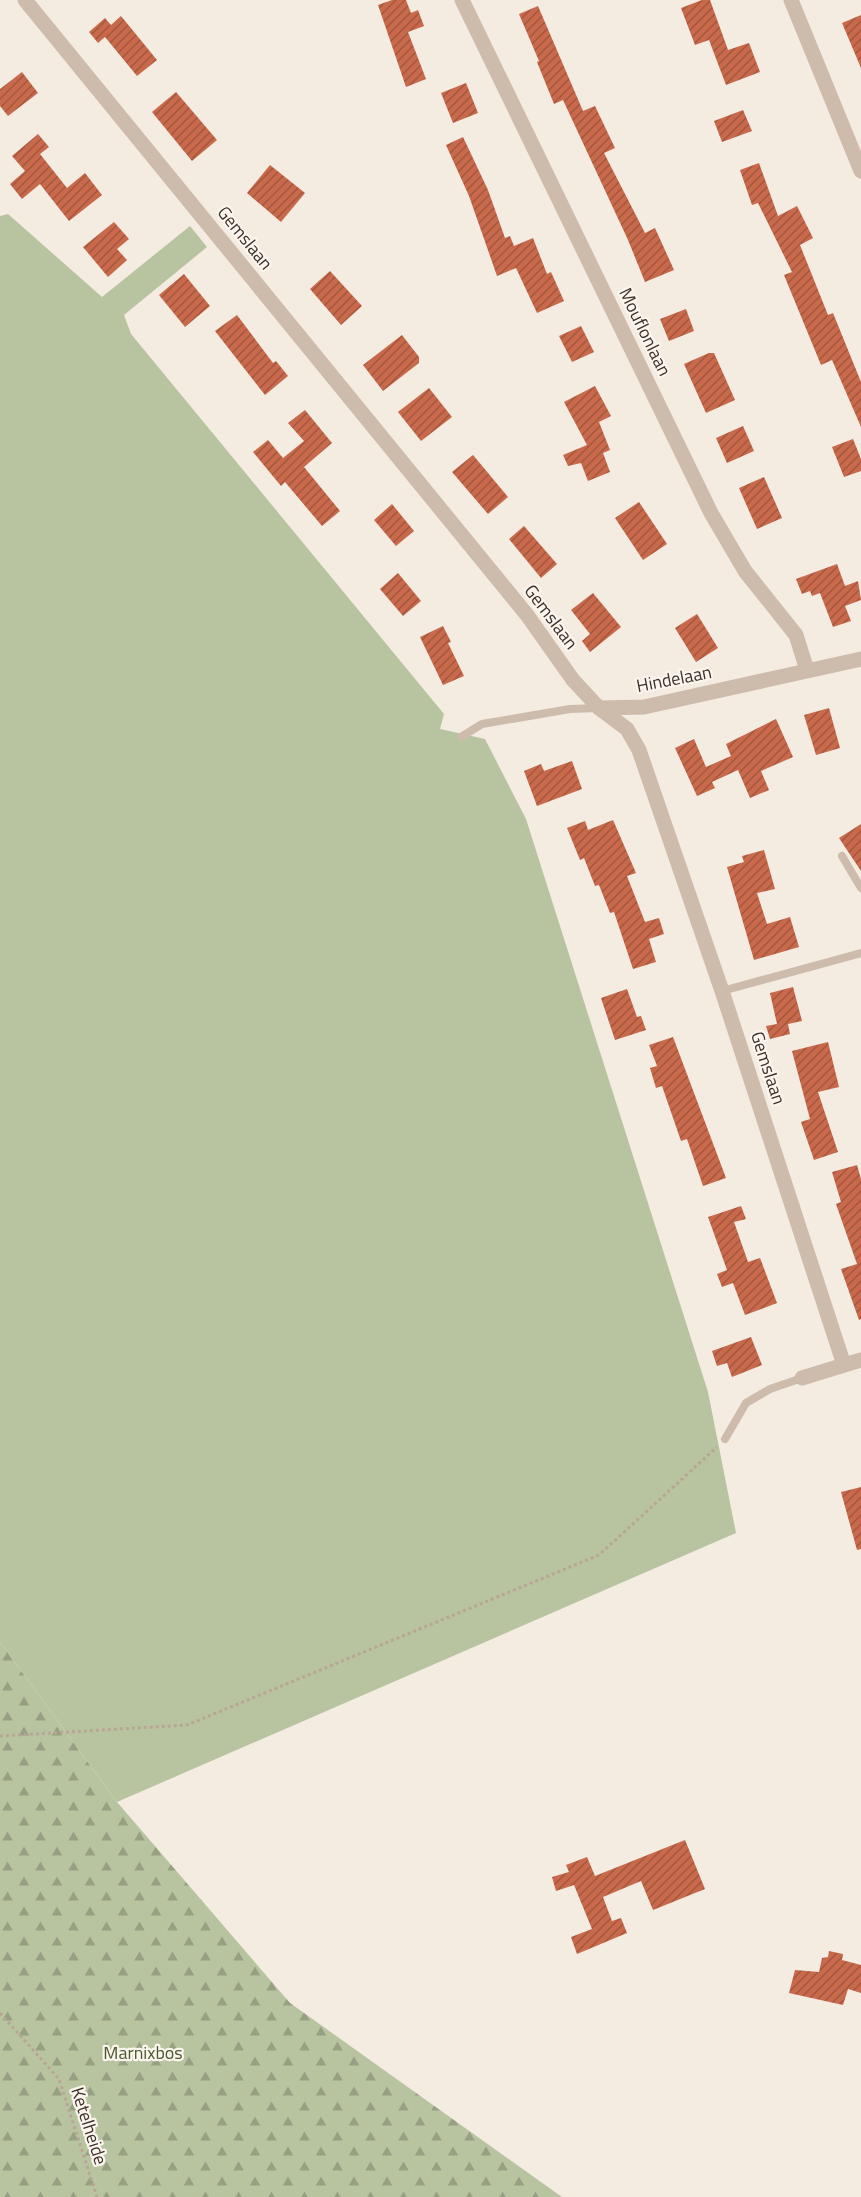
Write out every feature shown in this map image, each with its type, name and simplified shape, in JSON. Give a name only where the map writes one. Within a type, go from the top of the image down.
[{"type":"street","name":"Gemslaan","points":[[25,0],[527,615],[573,680],[599,708],[627,729],[639,750],[722,991],[844,1365]]},
{"type":"street","name":"Mouflonlaan","points":[[462,0],[711,513],[745,571],[796,635],[807,670]]},
{"type":"street","points":[[791,0],[861,171]]},
{"type":"street","name":"Hindelaan","points":[[599,708],[644,707],[861,658]]},
{"type":"street","points":[[802,1378],[861,1360]]},
{"type":"lane","name":"Hindelaan","points":[[461,737],[482,724],[570,709],[599,708]]},
{"type":"lane","points":[[842,856],[861,888]]},
{"type":"lane","points":[[722,991],[861,953]]},
{"type":"lane","points":[[725,1439],[746,1403],[770,1389],[802,1378]]},
{"type":"path","points":[[0,1736],[187,1725],[599,1555],[725,1439]]},
{"type":"path","name":"Ketelheide","points":[[0,2013],[59,2079],[96,2197]]},
{"type":"green space","points":[[8,214],[102,297],[190,226],[207,247],[124,315],[131,334],[444,714],[440,729],[485,739],[526,819],[708,1392],[736,1533],[117,1802],[0,1642],[0,216]]},
{"type":"green space","name":"Marnixbos","points":[[0,1642],[117,1802],[290,2003],[562,2197],[0,2197]]},
{"type":"building","points":[[392,0],[406,0],[411,13],[418,10],[424,26],[408,32],[426,79],[406,87],[378,5]]},
{"type":"building","points":[[702,0],[710,0],[728,50],[749,43],[760,72],[726,85],[709,40],[695,45],[681,8]]},
{"type":"building","points":[[538,6],[583,111],[595,106],[615,148],[604,153],[645,233],[655,228],[674,270],[645,282],[563,100],[554,104],[537,62],[539,61],[519,14]]},
{"type":"building","points":[[861,15],[861,68],[842,23]]},
{"type":"building","points":[[121,16],[157,60],[137,76],[105,37],[98,43],[89,32],[105,18],[111,25]]},
{"type":"building","points":[[22,72],[38,93],[8,116],[0,106],[0,89]]},
{"type":"building","points":[[466,83],[478,113],[453,123],[441,93]]},
{"type":"building","points":[[176,92],[217,140],[192,161],[152,112]]},
{"type":"building","points":[[743,110],[752,131],[722,142],[714,121]]},
{"type":"building","points":[[38,134],[49,147],[40,154],[67,188],[85,173],[102,195],[69,221],[40,184],[22,199],[10,184],[25,171],[12,156]]},
{"type":"building","points":[[463,137],[488,190],[505,238],[510,236],[514,246],[533,238],[547,274],[551,272],[564,301],[537,313],[516,268],[497,276],[469,196],[446,145]]},
{"type":"building","points":[[759,163],[778,216],[797,206],[813,238],[800,245],[828,315],[833,313],[861,382],[861,427],[832,360],[821,365],[784,275],[792,272],[758,203],[752,205],[740,170]]},
{"type":"building","points":[[270,165],[305,193],[281,222],[247,193]]},
{"type":"building","points":[[114,222],[129,239],[117,249],[127,260],[108,277],[83,247]]},
{"type":"building","points":[[330,271],[362,306],[341,325],[310,289]]},
{"type":"building","points":[[184,274],[210,306],[185,327],[159,295]]},
{"type":"building","points":[[686,309],[694,331],[669,341],[660,319]]},
{"type":"building","points":[[237,315],[273,363],[276,361],[288,376],[265,395],[215,331]]},
{"type":"building","points":[[581,326],[594,352],[572,362],[559,336]]},
{"type":"building","points":[[402,335],[419,357],[419,363],[383,391],[363,365]]},
{"type":"building","points":[[714,353],[735,400],[706,413],[684,364]]},
{"type":"building","points":[[595,386],[611,416],[599,422],[610,450],[603,453],[610,472],[588,481],[581,463],[568,466],[563,455],[587,445],[564,402]]},
{"type":"building","points":[[429,388],[452,417],[421,441],[398,412]]},
{"type":"building","points":[[305,410],[332,443],[304,467],[340,511],[322,526],[285,482],[281,486],[253,452],[268,440],[283,458],[304,441],[288,423]]},
{"type":"building","points":[[743,426],[754,451],[727,463],[716,438]]},
{"type":"building","points":[[853,439],[861,459],[861,471],[844,477],[832,447]]},
{"type":"building","points":[[473,455],[508,497],[488,514],[452,472]]},
{"type":"building","points":[[764,477],[782,518],[757,529],[739,488]]},
{"type":"building","points":[[639,502],[667,544],[643,560],[615,518]]},
{"type":"building","points":[[392,504],[414,531],[396,546],[374,520]]},
{"type":"building","points":[[524,526],[557,564],[541,578],[509,539]]},
{"type":"building","points":[[837,564],[845,586],[858,581],[861,600],[845,606],[851,621],[833,627],[820,593],[812,596],[810,591],[802,594],[796,579]]},
{"type":"building","points":[[398,573],[421,601],[403,616],[380,589]]},
{"type":"building","points":[[593,593],[621,627],[590,652],[582,641],[590,634],[571,610]]},
{"type":"building","points":[[697,614],[718,648],[696,662],[675,628]]},
{"type":"building","points":[[443,626],[451,642],[448,643],[464,676],[443,685],[420,637]]},
{"type":"building","points":[[829,708],[840,748],[816,755],[804,715]]},
{"type":"building","points":[[776,719],[793,757],[761,771],[769,790],[750,798],[738,770],[712,782],[715,788],[697,796],[675,748],[694,739],[706,767],[731,756],[726,744]]},
{"type":"building","points":[[572,761],[582,789],[537,806],[524,771],[541,764],[544,771]]},
{"type":"building","points":[[613,820],[636,873],[627,876],[645,922],[659,918],[664,934],[649,939],[656,962],[633,969],[614,912],[610,913],[599,885],[595,886],[584,858],[580,860],[567,828],[585,821],[588,830]]},
{"type":"building","points":[[861,824],[861,871],[839,838]]},
{"type":"building","points":[[764,850],[775,889],[757,893],[767,924],[790,917],[799,947],[754,960],[727,867],[744,862],[742,856]]},
{"type":"building","points":[[793,987],[802,1021],[788,1024],[790,1034],[770,1039],[766,1026],[777,1024],[770,993]]},
{"type":"building","points":[[627,989],[637,1017],[641,1016],[646,1030],[615,1040],[601,998]]},
{"type":"building","points":[[673,1037],[726,1178],[703,1186],[687,1139],[681,1141],[662,1086],[656,1088],[650,1068],[657,1066],[649,1045]]},
{"type":"building","points":[[828,1042],[839,1087],[818,1092],[838,1152],[814,1160],[801,1122],[810,1119],[792,1051]]},
{"type":"building","points":[[857,1165],[861,1179],[861,1319],[859,1320],[841,1269],[857,1264],[836,1204],[841,1202],[832,1172]]},
{"type":"building","points":[[741,1206],[746,1219],[734,1222],[748,1262],[760,1258],[777,1303],[745,1315],[733,1283],[722,1287],[717,1274],[727,1270],[708,1217]]},
{"type":"building","points":[[751,1337],[762,1365],[732,1377],[727,1363],[717,1366],[712,1351]]},
{"type":"building","points":[[861,1487],[861,1549],[857,1550],[841,1492]]},
{"type":"building","points":[[685,1840],[705,1889],[653,1910],[641,1881],[603,1897],[612,1921],[621,1918],[627,1933],[577,1954],[571,1937],[592,1929],[574,1885],[556,1891],[552,1877],[569,1872],[566,1865],[587,1857],[595,1876]]},
{"type":"building","points":[[829,1951],[843,1954],[842,1960],[861,1965],[861,1993],[848,1989],[843,2005],[789,1993],[795,1970],[819,1972],[822,1958],[828,1957]]}]
